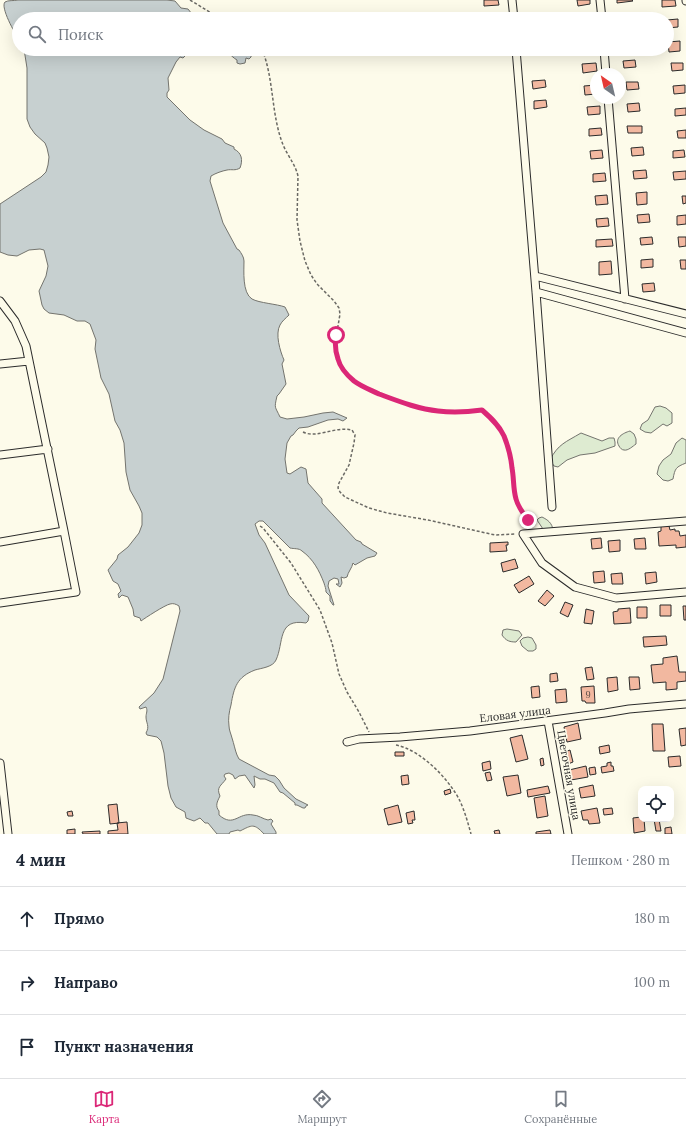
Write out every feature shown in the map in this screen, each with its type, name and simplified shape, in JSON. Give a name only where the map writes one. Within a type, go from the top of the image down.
[{"type":"street","points":[[512,0],[513,12]]},
{"type":"street","points":[[600,0],[601,12]]},
{"type":"street","points":[[517,56],[552,507]]},
{"type":"street","points":[[605,56],[606,68]]},
{"type":"street","points":[[609,104],[625,299]]},
{"type":"street","points":[[535,276],[686,314]]},
{"type":"street","points":[[536,292],[686,333]]},
{"type":"street","points":[[0,301],[15,321],[26,346],[76,592],[0,602]]},
{"type":"street","points":[[0,364],[29,361]]},
{"type":"street","points":[[0,455],[48,449]]},
{"type":"street","points":[[686,521],[523,534],[542,563],[575,587],[616,598],[686,592]]},
{"type":"street","points":[[0,542],[64,531]]},
{"type":"street","name":"Еловая улица","points":[[347,742],[359,739],[374,739],[470,730],[605,714],[628,709],[686,704]]},
{"type":"street","name":"Цветочная улица","points":[[548,721],[568,834]]},
{"type":"street","points":[[0,763],[8,834]]},
{"type":"path","points":[[190,0],[210,12]]},
{"type":"path","points":[[264,56],[268,66],[274,112],[282,143],[296,168],[298,176],[297,220],[305,261],[311,275],[317,284],[334,301],[340,314],[335,344],[338,359],[354,381],[406,404],[439,411],[460,412],[482,410],[490,417],[497,425],[508,445],[512,463],[516,498],[521,510],[528,520],[523,534],[495,535],[428,520],[387,513],[356,503],[345,497],[338,488],[339,483],[350,465],[355,435],[352,430],[336,429],[313,435],[303,432]]},
{"type":"path","points":[[260,526],[291,563],[320,610],[332,643],[339,674],[364,724],[374,739]]},
{"type":"path","points":[[396,745],[403,746],[414,751],[436,769],[445,779],[459,800],[471,834]]},
{"type":"green space","points":[[660,406],[666,408],[672,413],[672,423],[667,426],[663,424],[651,433],[640,429],[642,424],[648,420],[655,407]]},
{"type":"green space","points":[[630,431],[634,434],[636,444],[627,450],[623,450],[618,443],[618,438]]},
{"type":"green space","points":[[581,433],[602,441],[609,438],[614,438],[615,446],[595,453],[580,455],[567,460],[558,467],[554,466],[550,460],[556,450]]},
{"type":"green space","points":[[682,438],[686,440],[686,463],[676,468],[673,479],[668,481],[663,480],[657,474],[659,466],[663,460],[671,454],[676,443]]},
{"type":"green space","points":[[542,517],[552,525],[553,530],[543,529],[537,520]]},
{"type":"green space","points":[[507,629],[519,631],[522,635],[516,642],[508,641],[502,635],[503,630]]},
{"type":"green space","points":[[523,638],[532,638],[536,645],[536,649],[533,651],[528,651],[522,646],[520,641]]},
{"type":"shaded area","points":[[167,0],[175,1],[181,8],[188,9],[190,12],[12,12],[12,27],[4,5],[6,1]]},
{"type":"shaded area","points":[[25,56],[185,56],[183,58],[180,57],[176,62],[168,78],[169,90],[167,97],[190,120],[204,130],[222,139],[225,143],[234,147],[240,155],[242,160],[240,168],[217,173],[211,176],[210,181],[223,223],[237,249],[244,258],[244,281],[249,296],[255,300],[285,307],[289,315],[281,324],[278,333],[284,360],[282,364],[286,384],[277,396],[275,405],[276,409],[280,417],[287,419],[333,412],[347,418],[343,421],[338,419],[328,420],[308,427],[299,428],[291,436],[287,443],[285,459],[287,473],[290,474],[301,467],[306,469],[308,483],[322,499],[322,503],[356,540],[377,553],[375,556],[367,558],[355,565],[353,563],[347,577],[341,577],[342,583],[340,587],[336,584],[339,584],[338,579],[334,578],[329,581],[328,586],[334,605],[330,601],[330,596],[326,592],[326,588],[318,569],[312,561],[301,550],[290,548],[263,521],[259,521],[255,524],[289,595],[309,616],[306,623],[297,622],[290,624],[286,628],[283,633],[275,662],[270,666],[249,673],[237,683],[233,693],[229,713],[229,729],[239,759],[269,775],[275,776],[284,788],[296,799],[308,805],[303,808],[295,805],[295,803],[280,792],[274,783],[265,779],[260,779],[254,776],[254,788],[245,775],[239,776],[235,779],[233,775],[229,773],[225,774],[224,776],[226,779],[219,789],[220,796],[217,806],[219,815],[224,819],[232,820],[248,815],[257,816],[268,820],[271,819],[273,821],[271,824],[276,834],[264,834],[258,828],[250,826],[240,831],[230,832],[229,834],[217,834],[208,823],[205,823],[200,818],[194,821],[186,818],[185,812],[176,807],[171,798],[161,741],[157,737],[147,735],[146,733],[148,726],[146,717],[147,708],[140,709],[139,707],[154,693],[163,679],[180,611],[179,606],[176,604],[167,605],[141,621],[140,618],[134,616],[128,597],[122,595],[119,598],[118,594],[121,591],[118,584],[113,581],[108,570],[117,559],[118,555],[128,547],[139,533],[142,525],[142,513],[130,490],[126,472],[124,443],[120,430],[115,421],[109,394],[101,378],[95,349],[96,340],[90,324],[85,321],[77,321],[64,315],[49,313],[44,309],[39,291],[46,276],[48,266],[44,250],[29,250],[17,256],[0,252],[0,204],[41,177],[46,172],[48,165],[49,157],[45,143],[35,134],[27,119],[27,68]]},
{"type":"shaded area","points":[[232,56],[251,56],[249,59],[246,58],[245,63],[237,63],[237,60]]},
{"type":"building","points":[[484,0],[498,0],[499,5],[484,6]]},
{"type":"building","points":[[577,0],[590,0],[590,4],[578,6]]},
{"type":"building","points":[[617,0],[632,0],[633,1],[617,3]]},
{"type":"building","points":[[662,0],[675,0],[676,6],[662,7]]},
{"type":"building","points":[[674,19],[678,19],[678,27],[674,27]]},
{"type":"building","points":[[680,41],[680,51],[674,52],[674,42]]},
{"type":"building","points":[[635,60],[636,67],[624,68],[623,61]]},
{"type":"building","points":[[596,63],[597,68],[590,68],[590,72],[583,73],[582,64]]},
{"type":"building","points":[[671,63],[683,63],[683,70],[672,71]]},
{"type":"building","points":[[545,80],[546,87],[533,89],[532,81]]},
{"type":"building","points":[[626,82],[638,82],[639,89],[627,90]]},
{"type":"building","points":[[685,85],[685,93],[674,94],[673,86]]},
{"type":"building","points":[[584,86],[590,86],[590,95],[585,95]]},
{"type":"building","points":[[546,100],[547,107],[534,109],[534,101]]},
{"type":"building","points":[[639,103],[640,111],[628,112],[627,104]]},
{"type":"building","points":[[600,106],[600,114],[588,115],[587,107]]},
{"type":"building","points":[[686,108],[686,115],[675,116],[675,109]]},
{"type":"building","points":[[627,126],[642,126],[642,133],[628,133]]},
{"type":"building","points":[[601,128],[602,135],[589,136],[589,129]]},
{"type":"building","points":[[686,130],[686,138],[678,138],[677,131]]},
{"type":"building","points":[[643,147],[644,155],[632,156],[631,148]]},
{"type":"building","points":[[602,150],[603,158],[591,159],[590,151]]},
{"type":"building","points":[[684,150],[685,157],[673,158],[673,151]]},
{"type":"building","points":[[646,170],[647,178],[634,179],[633,171]]},
{"type":"building","points":[[686,171],[686,179],[674,180],[673,172]]},
{"type":"building","points":[[605,173],[606,181],[593,182],[593,174]]},
{"type":"building","points":[[647,192],[647,204],[637,205],[636,193]]},
{"type":"building","points":[[607,195],[608,204],[596,205],[595,196]]},
{"type":"building","points":[[682,196],[686,196],[686,203],[683,204]]},
{"type":"building","points":[[649,214],[650,222],[638,223],[637,215]]},
{"type":"building","points":[[686,215],[686,224],[677,225],[677,216]]},
{"type":"building","points":[[608,218],[609,226],[597,227],[596,219]]},
{"type":"building","points":[[652,237],[653,244],[641,245],[640,238]]},
{"type":"building","points":[[678,237],[686,237],[686,246],[679,247]]},
{"type":"building","points":[[612,239],[613,246],[596,247],[596,240]]},
{"type":"building","points":[[653,259],[653,267],[641,268],[641,260]]},
{"type":"building","points":[[680,260],[686,260],[686,269],[681,269]]},
{"type":"building","points":[[611,261],[612,274],[599,275],[599,262]]},
{"type":"building","points":[[654,283],[655,291],[643,292],[642,284]]},
{"type":"building","points":[[661,526],[669,526],[670,530],[675,529],[675,531],[679,531],[680,536],[686,535],[686,547],[676,548],[676,545],[659,546],[658,532],[661,531]]},
{"type":"building","points":[[601,538],[602,548],[592,549],[591,539]]},
{"type":"building","points":[[645,538],[646,549],[635,549],[634,539]]},
{"type":"building","points":[[620,540],[620,551],[609,552],[608,541]]},
{"type":"building","points":[[508,542],[508,545],[506,545],[507,551],[490,552],[490,543]]},
{"type":"building","points":[[515,559],[518,568],[503,572],[501,563]]},
{"type":"building","points":[[604,571],[605,582],[594,583],[593,572]]},
{"type":"building","points":[[656,572],[657,582],[646,584],[645,573]]},
{"type":"building","points":[[622,573],[623,584],[612,584],[611,574]]},
{"type":"building","points":[[529,576],[534,584],[519,593],[514,585]]},
{"type":"building","points":[[547,590],[554,596],[545,606],[538,601]]},
{"type":"building","points":[[565,602],[573,605],[568,617],[560,613]]},
{"type":"building","points":[[660,605],[671,605],[671,616],[660,616]]},
{"type":"building","points":[[683,606],[686,606],[686,620],[684,620]]},
{"type":"building","points":[[637,607],[647,607],[647,618],[637,618]]},
{"type":"building","points":[[630,608],[631,623],[614,624],[613,612],[618,611],[618,609]]},
{"type":"building","points":[[586,609],[594,611],[592,624],[584,623]]},
{"type":"building","points":[[666,636],[667,645],[644,647],[643,637]]},
{"type":"building","points":[[677,656],[679,672],[686,672],[686,681],[677,682],[677,689],[666,690],[666,682],[653,683],[651,665],[663,664],[663,658]]},
{"type":"building","points":[[592,667],[594,679],[587,680],[585,668]]},
{"type":"building","points":[[557,673],[558,681],[550,682],[550,674]]},
{"type":"building","points":[[617,677],[618,690],[608,692],[607,678]]},
{"type":"building","points":[[629,677],[639,677],[640,689],[630,690]]},
{"type":"building","points":[[539,686],[540,697],[532,698],[531,687]]},
{"type":"building","points":[[594,686],[595,703],[586,703],[585,701],[582,701],[581,687]]},
{"type":"building","points":[[566,689],[567,702],[556,703],[555,690]]},
{"type":"building","points":[[578,723],[581,739],[567,742],[564,727]]},
{"type":"building","points":[[652,724],[663,724],[665,751],[653,751]]},
{"type":"building","points":[[686,728],[686,745],[681,746],[679,729]]},
{"type":"building","points":[[522,735],[528,759],[516,762],[510,738]]},
{"type":"building","points":[[609,745],[610,752],[600,754],[599,747]]},
{"type":"building","points":[[570,750],[573,762],[568,764],[565,752]]},
{"type":"building","points":[[395,752],[404,752],[404,756],[395,756]]},
{"type":"building","points":[[680,756],[681,766],[669,767],[668,757]]},
{"type":"building","points":[[543,758],[544,765],[541,766],[540,759]]},
{"type":"building","points":[[490,761],[491,769],[483,771],[482,763]]},
{"type":"building","points":[[611,762],[611,766],[613,766],[614,771],[602,773],[601,767],[607,766],[607,763]]},
{"type":"building","points":[[586,766],[588,777],[571,780],[569,770]]},
{"type":"building","points":[[595,767],[596,774],[590,775],[589,768]]},
{"type":"building","points":[[490,772],[492,780],[487,781],[485,773]]},
{"type":"building","points":[[408,775],[409,784],[402,785],[401,776]]},
{"type":"building","points":[[518,775],[521,793],[507,796],[503,777]]},
{"type":"building","points":[[593,785],[595,796],[581,798],[579,788]]},
{"type":"building","points":[[548,786],[550,793],[528,797],[527,790]]},
{"type":"building","points":[[450,789],[451,793],[445,795],[444,791]]},
{"type":"building","points":[[545,796],[548,816],[537,818],[534,798]]},
{"type":"building","points":[[117,804],[119,823],[110,824],[108,805]]},
{"type":"building","points":[[398,805],[402,822],[388,825],[384,809]]},
{"type":"building","points":[[597,808],[600,823],[589,824],[588,820],[583,820],[581,811]]},
{"type":"building","points":[[612,808],[613,814],[604,815],[603,809]]},
{"type":"building","points":[[72,811],[73,816],[68,816],[67,812]]},
{"type":"building","points":[[414,811],[415,820],[412,820],[413,823],[408,824],[406,813]]},
{"type":"building","points":[[638,817],[638,822],[644,822],[645,831],[634,833],[633,818]]},
{"type":"building","points":[[127,822],[128,834],[108,834],[108,831],[118,830],[117,823]]},
{"type":"building","points":[[654,822],[660,822],[661,831],[656,831]]},
{"type":"building","points":[[671,827],[672,834],[665,834],[665,828]]},
{"type":"building","points":[[75,829],[75,834],[67,834],[67,830]]},
{"type":"building","points":[[499,830],[500,834],[495,834],[494,831]]},
{"type":"building","points":[[550,830],[551,834],[536,834],[536,832]]},
{"type":"building","points":[[100,831],[100,834],[83,834],[82,832]]},
{"type":"route","points":[[336,335],[335,344],[338,359],[354,381],[363,386],[389,398],[425,409],[460,412],[482,410],[490,417],[497,425],[508,445],[518,506],[528,520]]}]
